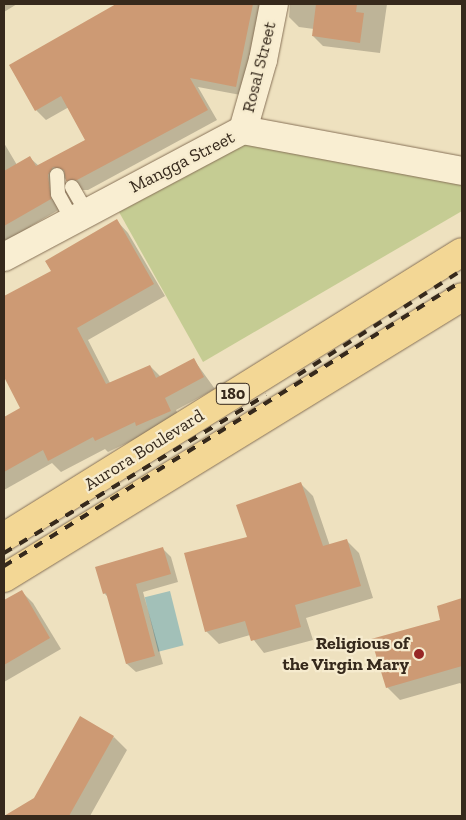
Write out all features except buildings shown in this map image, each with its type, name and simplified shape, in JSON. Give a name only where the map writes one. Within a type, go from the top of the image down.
[{"type":"main road","name":"Aurora Boulevard","points":[[4,536],[462,252]]},
{"type":"main road","name":"Aurora Boulevard","points":[[4,578],[462,297]]},
{"type":"street","name":"Rosal Street","points":[[243,130],[263,60],[274,4]]},
{"type":"street","name":"Mangga Street","points":[[4,257],[79,215],[243,130],[462,171]]},
{"type":"lane","points":[[57,175],[58,194],[79,215]]},
{"type":"lane","points":[[72,187],[79,215]]},
{"type":"green space","points":[[246,144],[462,182],[462,211],[203,362],[119,212]]},
{"type":"water","points":[[170,591],[184,645],[158,652],[145,597]]},
{"type":"railway","points":[[298,375],[462,270]]},
{"type":"railway","points":[[4,566],[462,281]]},
{"type":"railway","points":[[4,553],[266,395]]},
{"type":"place","name":"Religious of the Virgin Mary","points":[[419,654]]}]
